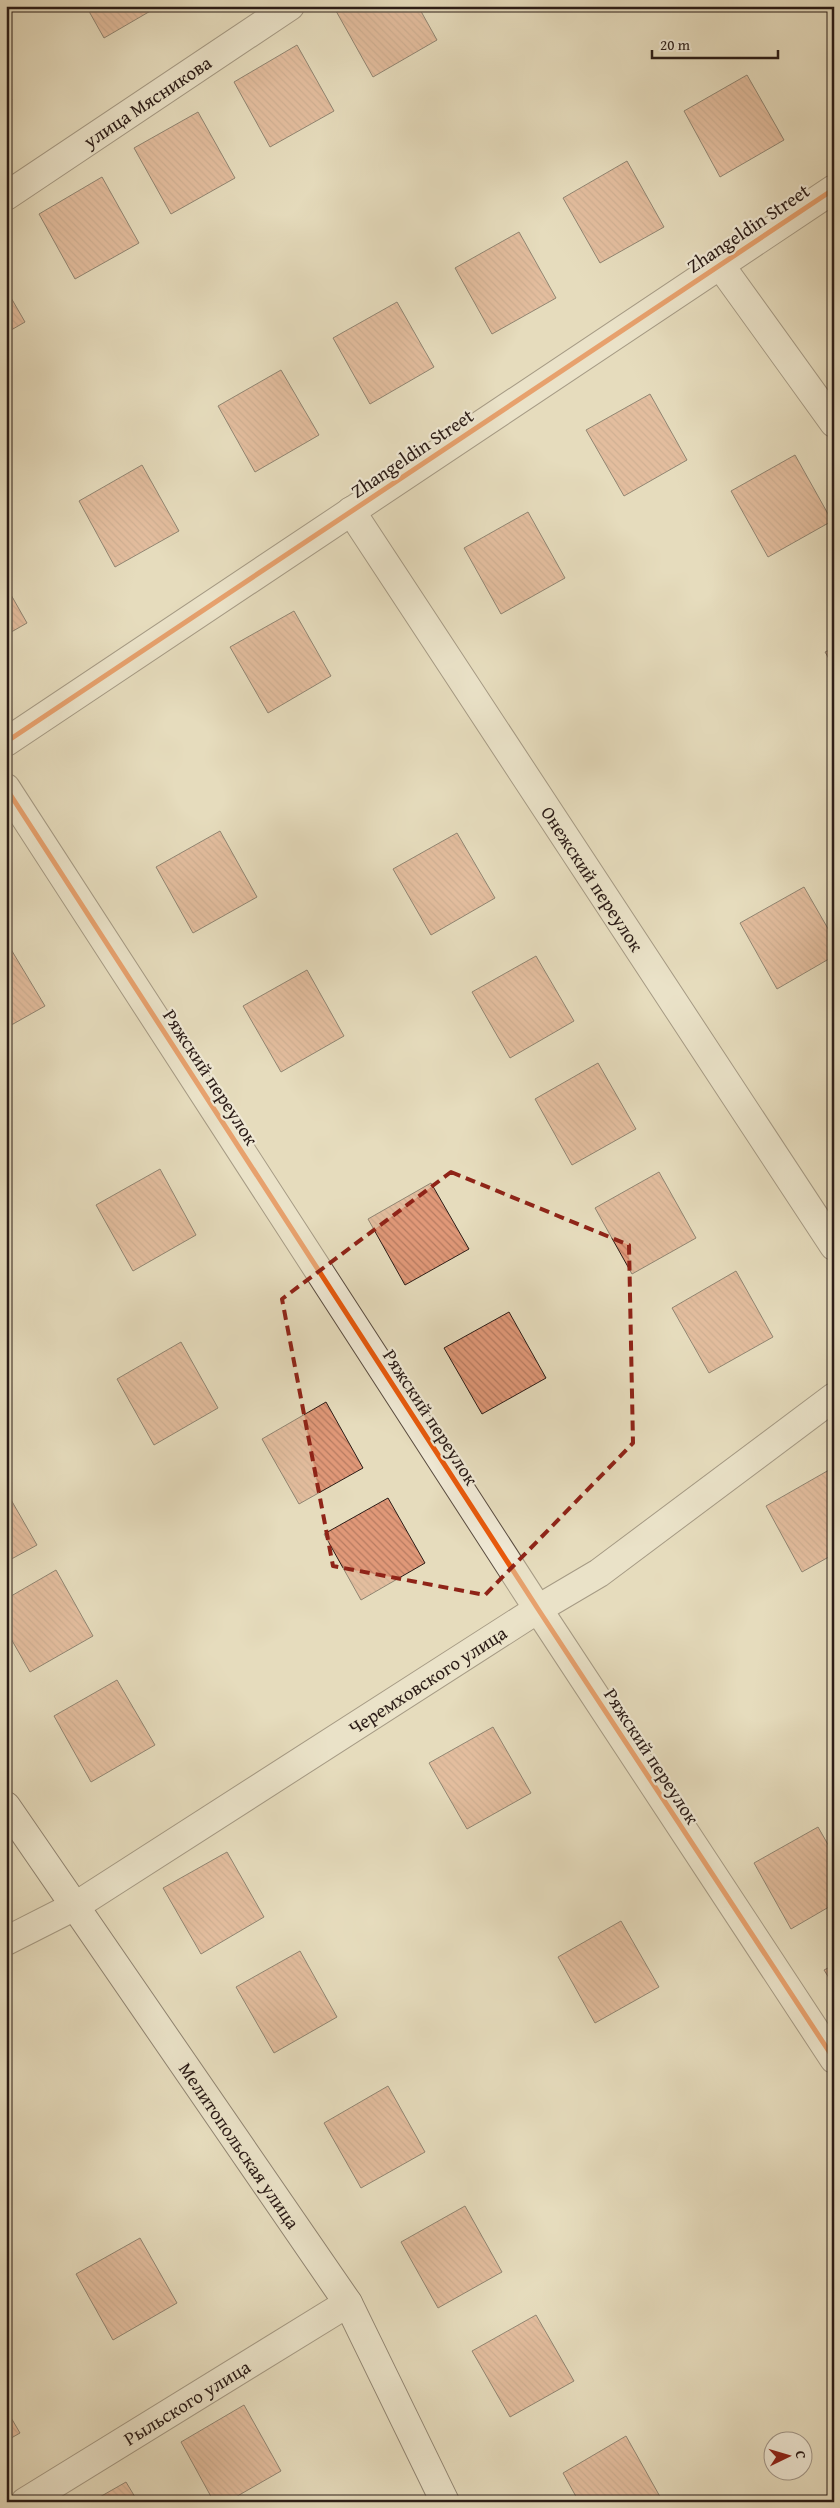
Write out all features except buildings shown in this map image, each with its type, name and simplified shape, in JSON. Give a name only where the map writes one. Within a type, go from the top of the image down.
[{"type":"street","name":"улица Мясникова","points":[[6,196],[290,6]]},
{"type":"street","name":"Zhangeldin Street","points":[[6,742],[834,189]]},
{"type":"street","points":[[720,265],[834,423]]},
{"type":"street","name":"Онежский переулок","points":[[352,511],[834,1246]]},
{"type":"street","name":"Ряжский переулок","points":[[6,788],[538,1609],[834,2060]]},
{"type":"street","name":"Черемховского улица","points":[[6,1940],[77,1905],[538,1609],[599,1573],[834,1397]]},
{"type":"street","name":"Мелитопольская улица","points":[[6,1806],[77,1905],[348,2303],[445,2502]]},
{"type":"street","name":"Рыльского улица","points":[[25,2502],[348,2303]]},
{"type":"highlighted area","points":[[451,1172],[629,1245],[633,1443],[485,1595],[333,1566],[282,1299]]},
{"type":"cycle path","points":[[6,742],[834,189]]},
{"type":"cycle path","points":[[6,788],[538,1609],[834,2059]]}]
